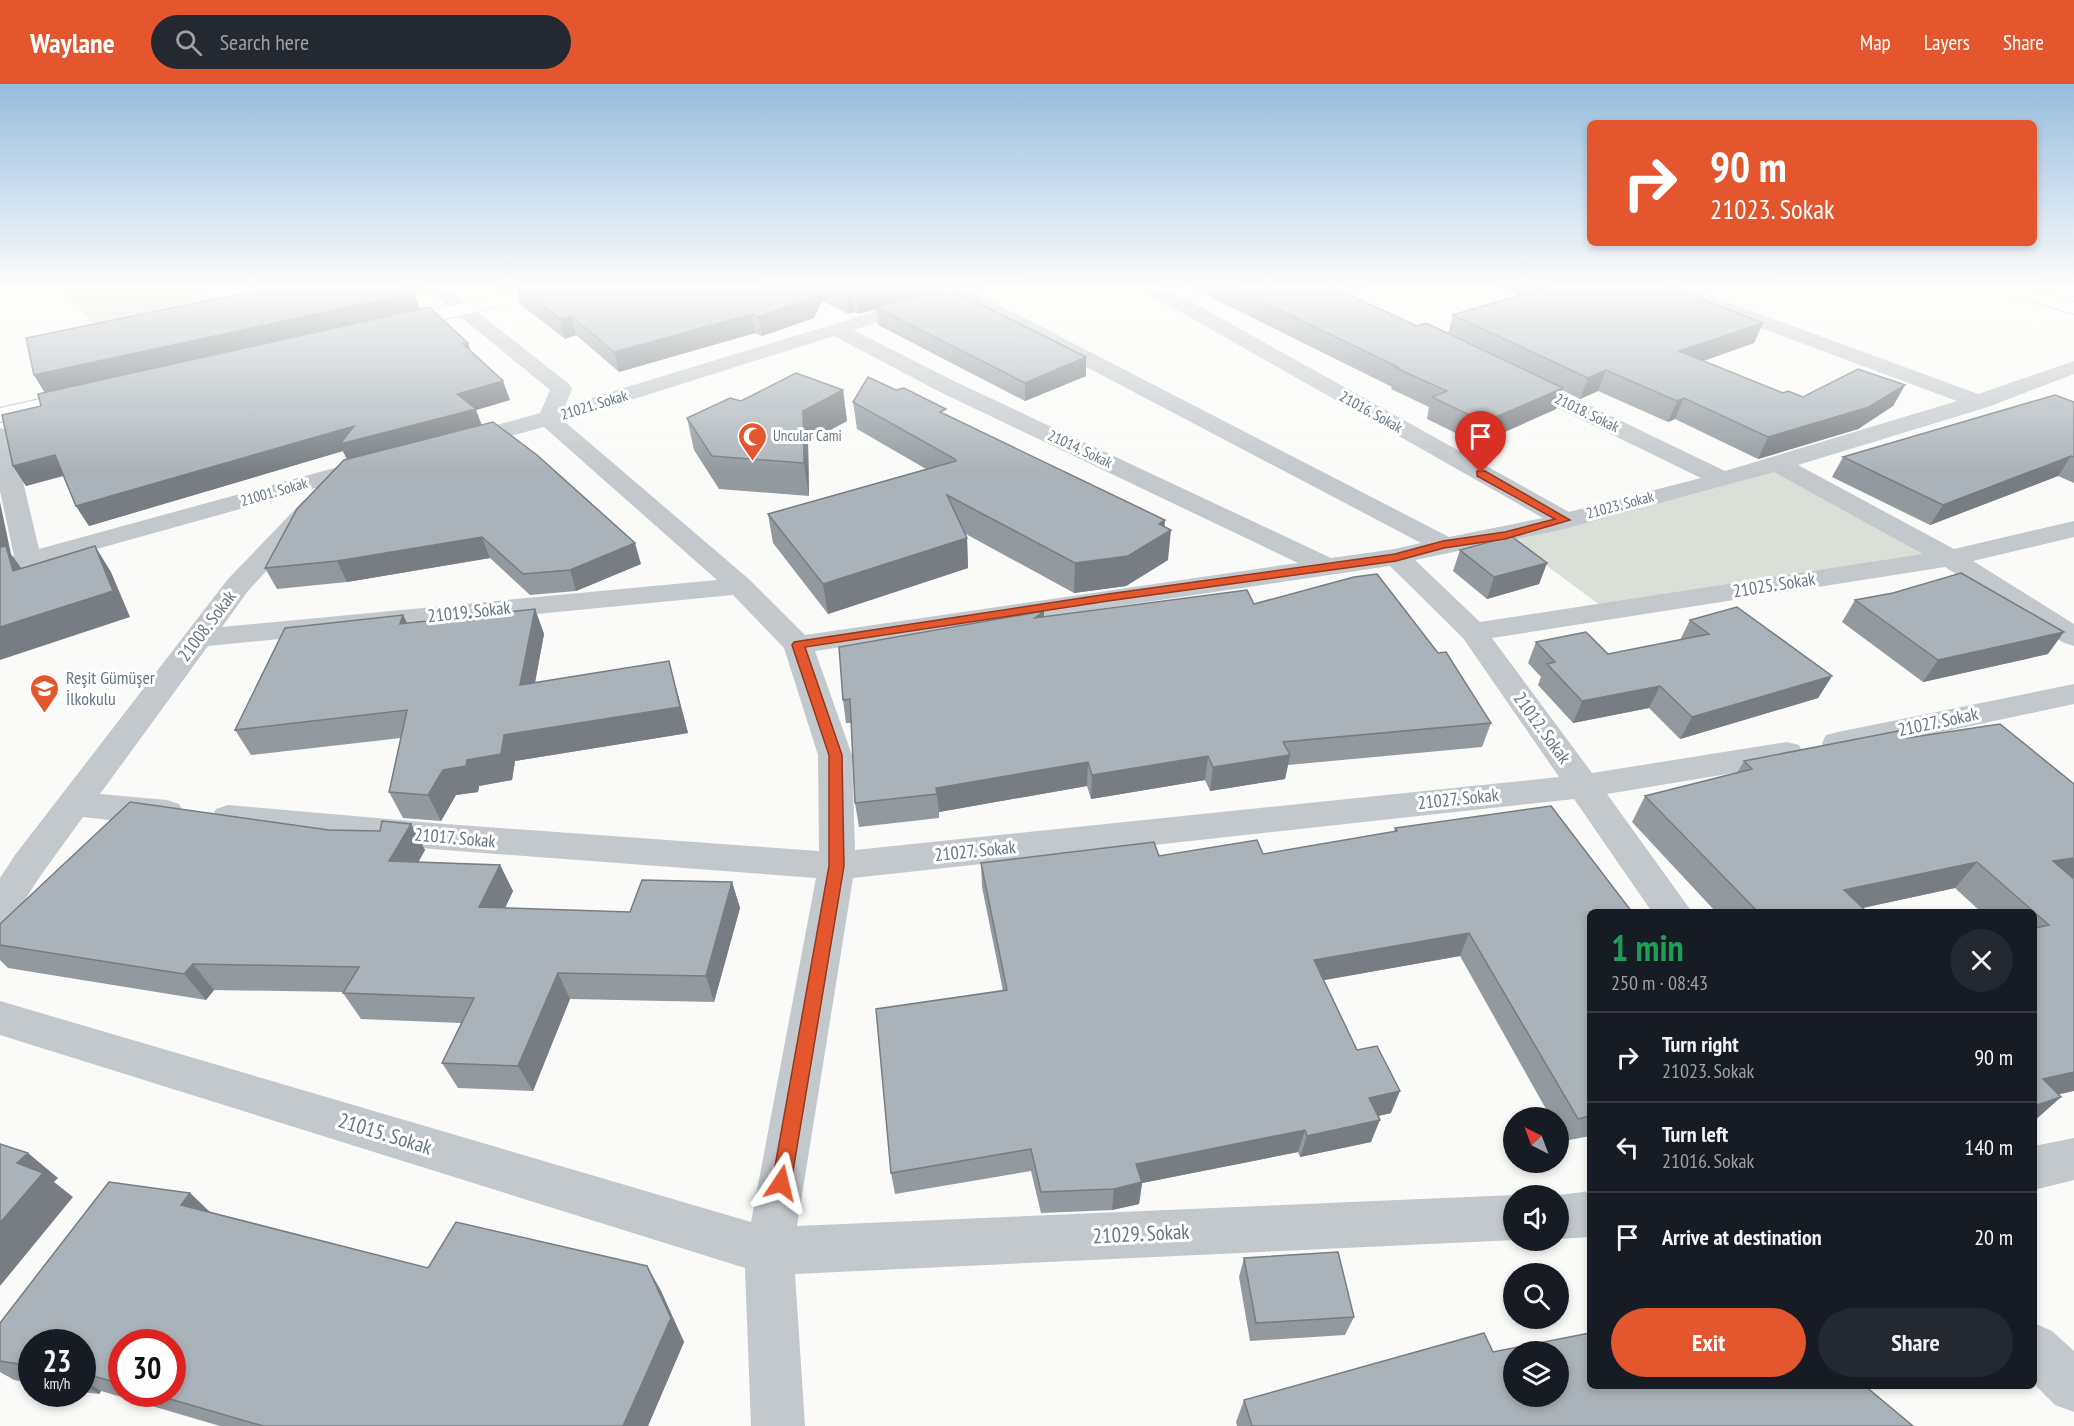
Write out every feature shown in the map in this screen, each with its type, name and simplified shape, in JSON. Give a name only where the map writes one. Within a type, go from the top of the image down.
[{"type":"street","points":[[511,348],[561,389],[549,419]]},
{"type":"street","name":"21021. Sokak","points":[[549,419],[776,348]]},
{"type":"street","name":"21014. Sokak","points":[[871,348],[948,387],[1326,566]]},
{"type":"street","points":[[1066,348],[1443,544]]},
{"type":"street","name":"21016. Sokak","points":[[1258,348],[1565,520]]},
{"type":"street","points":[[1833,348],[1980,402]]},
{"type":"street","name":"21023. Sokak","points":[[798,645],[1396,557],[1443,544],[1505,535],[1777,465],[1980,402],[2074,367]]},
{"type":"street","name":"21018. Sokak","points":[[1506,374],[1721,478]]},
{"type":"street","points":[[2023,386],[2054,399]]},
{"type":"street","points":[[0,415],[81,397]]},
{"type":"street","points":[[434,449],[549,419]]},
{"type":"street","points":[[549,419],[740,586],[798,645],[835,755],[837,866],[769,1251],[778,1426]]},
{"type":"street","points":[[0,435],[28,560]]},
{"type":"street","name":"21001. Sokak","points":[[0,568],[388,461]]},
{"type":"street","points":[[1777,465],[1950,558],[2074,637]]},
{"type":"street","name":"21008. Sokak","points":[[0,908],[28,865],[238,585],[343,473]]},
{"type":"street","name":"21025. Sokak","points":[[1473,632],[1950,558],[2074,529]]},
{"type":"street","name":"21012. Sokak","points":[[1396,557],[1473,632],[1671,909]]},
{"type":"street","name":"21019. Sokak","points":[[198,638],[740,586]]},
{"type":"street","name":"21027. Sokak","points":[[837,866],[1584,786],[1758,759],[2074,694]]},
{"type":"street","name":"21017. Sokak","points":[[73,804],[445,837],[837,866]]},
{"type":"street","name":"21015. Sokak","points":[[0,1018],[769,1251]]},
{"type":"street","points":[[2037,1167],[2074,1160]]},
{"type":"street","points":[[1569,1215],[1587,1214]]},
{"type":"street","name":"21029. Sokak","points":[[769,1251],[1503,1218]]},
{"type":"street","points":[[2037,1352],[2074,1386]]},
{"type":"shaded area","points":[[1777,464],[1950,558],[1608,611],[1505,535]]},
{"type":"building","points":[[28,348],[161,348],[34,375]]},
{"type":"building","points":[[246,348],[467,348],[503,381],[457,394],[476,409],[340,444],[354,426],[76,506],[55,455],[13,466],[2,415],[41,406],[38,394]]},
{"type":"building","points":[[609,348],[630,348],[614,352]]},
{"type":"building","points":[[956,348],[1067,348],[1086,357],[1025,383]]},
{"type":"building","points":[[1358,348],[1478,348],[1563,388],[1484,422],[1432,397],[1447,391],[1396,368],[1398,367]]},
{"type":"building","points":[[1523,348],[1689,348],[1679,351],[1783,393],[1788,391],[1803,397],[1858,369],[1905,385],[1869,407],[1768,437],[1684,398],[1677,401],[1606,370],[1588,378]]},
{"type":"building","points":[[796,373],[843,390],[803,411],[804,463],[712,456],[687,418],[730,398],[741,401]]},
{"type":"building","points":[[868,377],[896,390],[904,388],[946,409],[940,412],[1165,520],[1159,524],[1171,530],[1128,556],[1075,563],[947,495],[967,538],[823,584],[768,514],[956,461],[853,402]]},
{"type":"building","points":[[2055,395],[2074,402],[2074,457],[2071,456],[1943,505],[1843,457]]},
{"type":"building","points":[[493,422],[537,455],[635,543],[570,570],[523,574],[482,537],[337,561],[265,568],[297,509],[344,460]]},
{"type":"building","points":[[1511,536],[1547,563],[1494,577],[1460,550]]},
{"type":"building","points":[[6,546],[13,571],[95,546],[113,591],[0,627],[0,547]]},
{"type":"building","points":[[1961,573],[2064,632],[1938,660],[1855,600],[1893,593]]},
{"type":"building","points":[[1377,574],[1438,653],[1446,652],[1491,723],[1283,742],[1290,755],[1213,767],[1208,756],[1092,775],[1088,762],[936,788],[937,794],[855,803],[850,699],[843,700],[839,647],[1044,611],[1035,618],[1247,590],[1254,604],[1354,577]]},
{"type":"building","points":[[1737,607],[1832,676],[1692,717],[1660,686],[1582,701],[1547,664],[1555,662],[1536,642],[1586,632],[1608,654],[1709,634],[1690,620]]},
{"type":"building","points":[[535,609],[520,685],[669,661],[680,707],[504,735],[501,754],[467,760],[466,766],[443,770],[428,795],[389,792],[407,710],[235,730],[285,628],[403,615],[400,624]]},
{"type":"building","points":[[2000,724],[2074,784],[2074,858],[2053,861],[2074,879],[2074,1072],[2043,1079],[2061,1097],[2037,1105],[2037,927],[2049,925],[2037,914],[2037,909],[2031,909],[1977,862],[1844,890],[1864,909],[1755,909],[1645,796],[1752,769],[1744,761],[1898,731],[1907,738]]},
{"type":"building","points":[[130,802],[329,830],[380,831],[382,821],[411,824],[389,861],[500,865],[479,907],[630,912],[642,880],[732,882],[706,976],[558,973],[518,1066],[442,1063],[474,998],[343,993],[359,967],[193,964],[184,974],[0,945],[0,924]]},
{"type":"building","points":[[1551,806],[1630,909],[1587,909],[1587,1117],[1578,1119],[1469,933],[1314,960],[1357,1050],[1377,1046],[1400,1091],[1369,1098],[1380,1120],[1307,1136],[1305,1130],[1136,1164],[1142,1182],[1114,1189],[1041,1192],[1031,1149],[891,1173],[876,1009],[1007,990],[981,863],[1154,842],[1159,856],[1257,840],[1263,854],[1397,831],[1395,828]]},
{"type":"building","points":[[0,1144],[28,1153],[17,1163],[43,1173],[0,1223]]},
{"type":"building","points":[[109,1182],[190,1193],[181,1205],[428,1268],[456,1222],[647,1266],[671,1318],[623,1426],[263,1426],[186,1404],[186,1329],[108,1329],[108,1380],[96,1377],[96,1329],[18,1329],[18,1364],[0,1361],[0,1323]]},
{"type":"building","points":[[1338,1252],[1354,1317],[1256,1323],[1244,1258]]},
{"type":"building","points":[[1484,1333],[1493,1352],[1503,1350],[1503,1407],[1569,1407],[1569,1341],[1549,1341],[1587,1334],[1587,1389],[1869,1389],[1913,1426],[1252,1426],[1244,1400]]},
{"type":"place","name":"Uncular Cami","points":[[752,462]]},
{"type":"place","name":"Reşit Gümüşer İlkokulu","points":[[45,714]]},
{"type":"route","points":[[781,1183],[837,866],[835,755],[798,645],[1108,597],[1396,557],[1443,544],[1505,535],[1565,520],[1481,473]]}]
